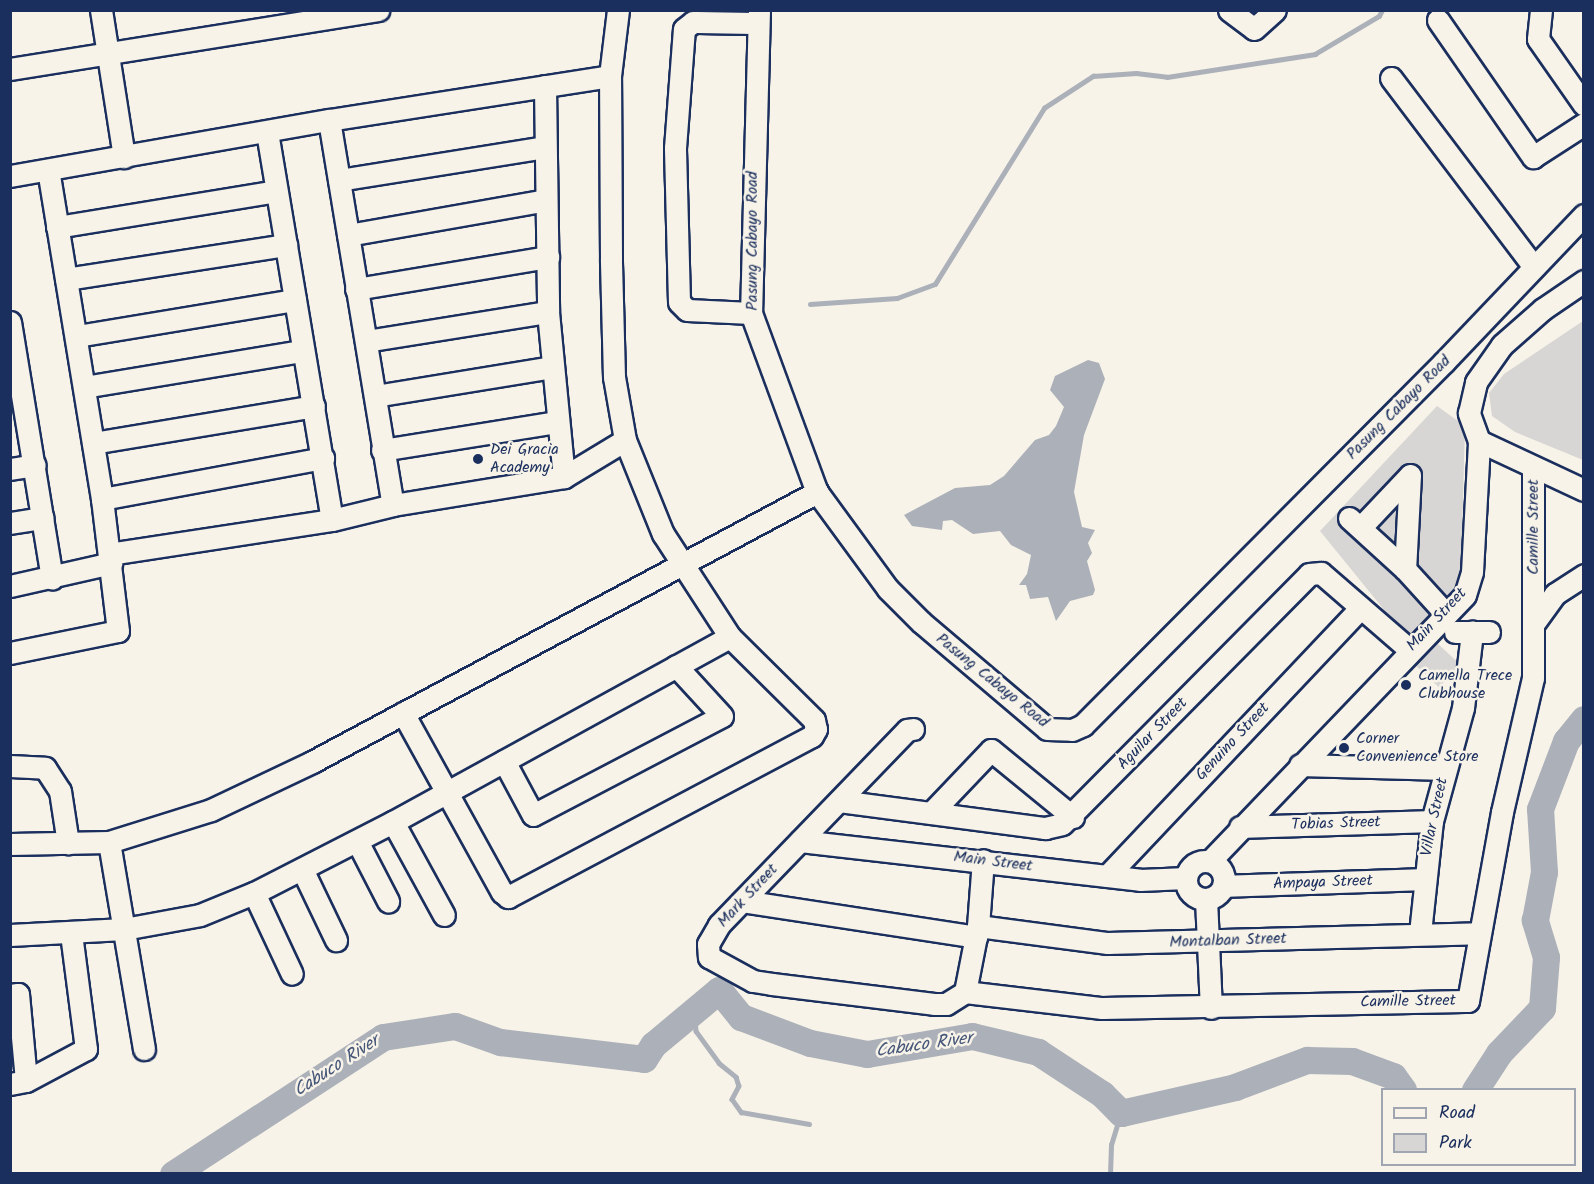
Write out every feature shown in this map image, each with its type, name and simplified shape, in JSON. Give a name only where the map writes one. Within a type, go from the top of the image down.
[{"type":"street","points":[[101,10],[124,157]]},
{"type":"street","points":[[10,69],[108,51],[378,10]]},
{"type":"street","points":[[403,713],[502,892],[512,897],[812,736],[816,729],[814,720],[730,637],[663,534],[625,440],[614,377],[610,76],[618,10]]},
{"type":"street","points":[[1229,10],[1254,29],[1275,10]]},
{"type":"street","points":[[1541,10],[1538,39],[1584,105]]},
{"type":"street","points":[[751,313],[687,310],[680,302],[675,148],[684,29],[693,21],[758,17]]},
{"type":"street","name":"Pasung Cabayo Road","points":[[758,17],[751,313],[817,492],[888,589],[921,622],[1047,729],[1072,730],[1108,700],[1584,215]]},
{"type":"street","points":[[1438,20],[1533,157],[1584,124]]},
{"type":"street","points":[[10,176],[329,120],[610,76]]},
{"type":"street","points":[[1391,78],[1534,267]]},
{"type":"street","points":[[545,86],[544,147],[548,312],[556,422],[564,477]]},
{"type":"street","points":[[329,120],[382,450],[393,505]]},
{"type":"street","points":[[267,132],[332,520]]},
{"type":"street","points":[[339,180],[544,147]]},
{"type":"street","points":[[10,653],[118,631],[102,499],[48,170]]},
{"type":"street","points":[[57,227],[276,191]]},
{"type":"street","points":[[348,235],[546,200]]},
{"type":"street","points":[[66,279],[286,245]]},
{"type":"street","points":[[357,289],[548,257]]},
{"type":"street","name":"Main Street","points":[[800,841],[983,860],[1140,880],[1186,878],[1192,866],[1210,861],[1410,650],[1466,628],[1479,441],[1470,412],[1476,382],[1502,345],[1543,309],[1584,282]]},
{"type":"street","points":[[77,336],[296,300]]},
{"type":"street","points":[[366,341],[548,312]]},
{"type":"street","points":[[10,322],[18,406],[34,465],[52,579]]},
{"type":"street","points":[[84,387],[302,351]]},
{"type":"street","points":[[375,396],[552,367]]},
{"type":"street","points":[[93,443],[314,406]]},
{"type":"street","points":[[382,450],[556,422]]},
{"type":"street","points":[[10,586],[52,579],[110,558],[332,520],[393,505],[564,477],[625,440]]},
{"type":"street","name":"Camille Street","points":[[1479,441],[1584,490]]},
{"type":"street","points":[[102,499],[323,458]]},
{"type":"street","points":[[10,469],[34,465]]},
{"type":"street","name":"Camille Street","points":[[965,992],[1102,1008],[1211,1008],[1468,1000],[1478,933],[1533,678],[1533,467]]},
{"type":"street","points":[[1406,569],[1410,475],[1355,522],[1466,628]]},
{"type":"street","points":[[10,844],[109,842],[211,810],[403,713],[681,562],[817,492]]},
{"type":"street","points":[[10,524],[43,518]]},
{"type":"street","name":"Aguilar Street","points":[[839,801],[1045,828],[1073,817],[1309,574],[1322,573],[1410,650]]},
{"type":"street","name":"Camille Street","points":[[1534,623],[1555,594],[1584,575]]},
{"type":"street","name":"Genuino Street","points":[[1107,876],[1360,608]]},
{"type":"street","name":"Villar Street","points":[[1420,933],[1423,879],[1432,821],[1463,708],[1466,628]]},
{"type":"street","points":[[10,935],[124,930],[200,915],[254,893],[393,822],[730,637]]},
{"type":"street","points":[[504,761],[533,815],[722,716],[676,666]]},
{"type":"street","name":"Mark Street","points":[[914,729],[907,730],[719,925],[708,944],[709,957],[723,967],[753,981],[934,1004],[946,1004],[965,992]]},
{"type":"street","points":[[931,813],[991,750],[1073,817]]},
{"type":"street","points":[[1300,765],[1445,769]]},
{"type":"street","points":[[10,766],[45,768],[60,791],[68,843]]},
{"type":"street","name":"Tobias Street","points":[[1240,827],[1432,821]]},
{"type":"street","points":[[393,822],[444,915]]},
{"type":"street","points":[[357,841],[388,901]]},
{"type":"street","points":[[109,842],[144,1049]]},
{"type":"street","points":[[965,992],[977,931],[983,860]]},
{"type":"street","points":[[1186,878],[1193,895],[1206,899],[1216,895],[1223,886],[1223,874],[1210,861]]},
{"type":"street","points":[[302,869],[336,940]]},
{"type":"street","name":"Ampaya Street","points":[[1223,886],[1423,879]]},
{"type":"street","points":[[254,893],[292,974]]},
{"type":"street","points":[[1206,899],[1210,943],[1211,1008]]},
{"type":"street","name":"Montalban Street","points":[[742,901],[977,931],[1108,942],[1210,943],[1420,933],[1478,933]]},
{"type":"street","points":[[10,995],[18,994],[18,1083],[86,1049],[71,934]]},
{"type":"green space","points":[[1583,321],[1583,460],[1515,432],[1492,416],[1489,393],[1504,374]]},
{"type":"green space","points":[[1437,406],[1465,426],[1461,576],[1456,594],[1419,632],[1409,633],[1398,627],[1320,531]]},
{"type":"green space","points":[[1436,642],[1460,665],[1439,687],[1415,665]]},
{"type":"shaded area","points":[[1088,360],[1099,363],[1105,379],[1084,435],[1074,492],[1082,527],[1095,530],[1088,543],[1092,553],[1087,561],[1095,590],[1093,595],[1070,601],[1056,621],[1048,597],[1030,599],[1026,585],[1019,585],[1027,574],[1031,555],[1011,545],[1000,531],[973,534],[952,520],[943,521],[942,530],[912,526],[904,515],[955,488],[990,485],[1004,476],[1035,440],[1049,435],[1056,426],[1064,407],[1050,390],[1055,376]]},
{"type":"waterway","points":[[810,304],[897,298],[935,284],[1044,108],[1093,76],[1136,73],[1167,77],[1315,54],[1379,16],[1382,10]]},
{"type":"waterway","name":"Cabuco River","points":[[1476,1088],[1499,1053],[1542,1008],[1546,957],[1535,920],[1544,872],[1540,809],[1566,741],[1584,719]]},
{"type":"waterway","name":"Cabuco River","points":[[173,1174],[383,1037],[455,1026],[500,1042],[644,1059],[653,1045],[719,990],[741,1017],[810,1043],[867,1054],[972,1036],[1038,1052],[1102,1094],[1121,1113],[1235,1087],[1307,1060],[1352,1061],[1393,1076],[1402,1088]]},
{"type":"waterway","points":[[709,999],[695,1019],[696,1031],[719,1063],[736,1077],[739,1086],[732,1099],[741,1112],[809,1124]]},
{"type":"waterway","points":[[1110,1174],[1111,1145],[1121,1113]]},
{"type":"place","name":"Dei Gracia Academy","points":[[478,459]]},
{"type":"place","name":"Camella Trece Clubhouse","points":[[1406,685]]},
{"type":"place","name":"Corner Convenience Store","points":[[1344,748]]}]
